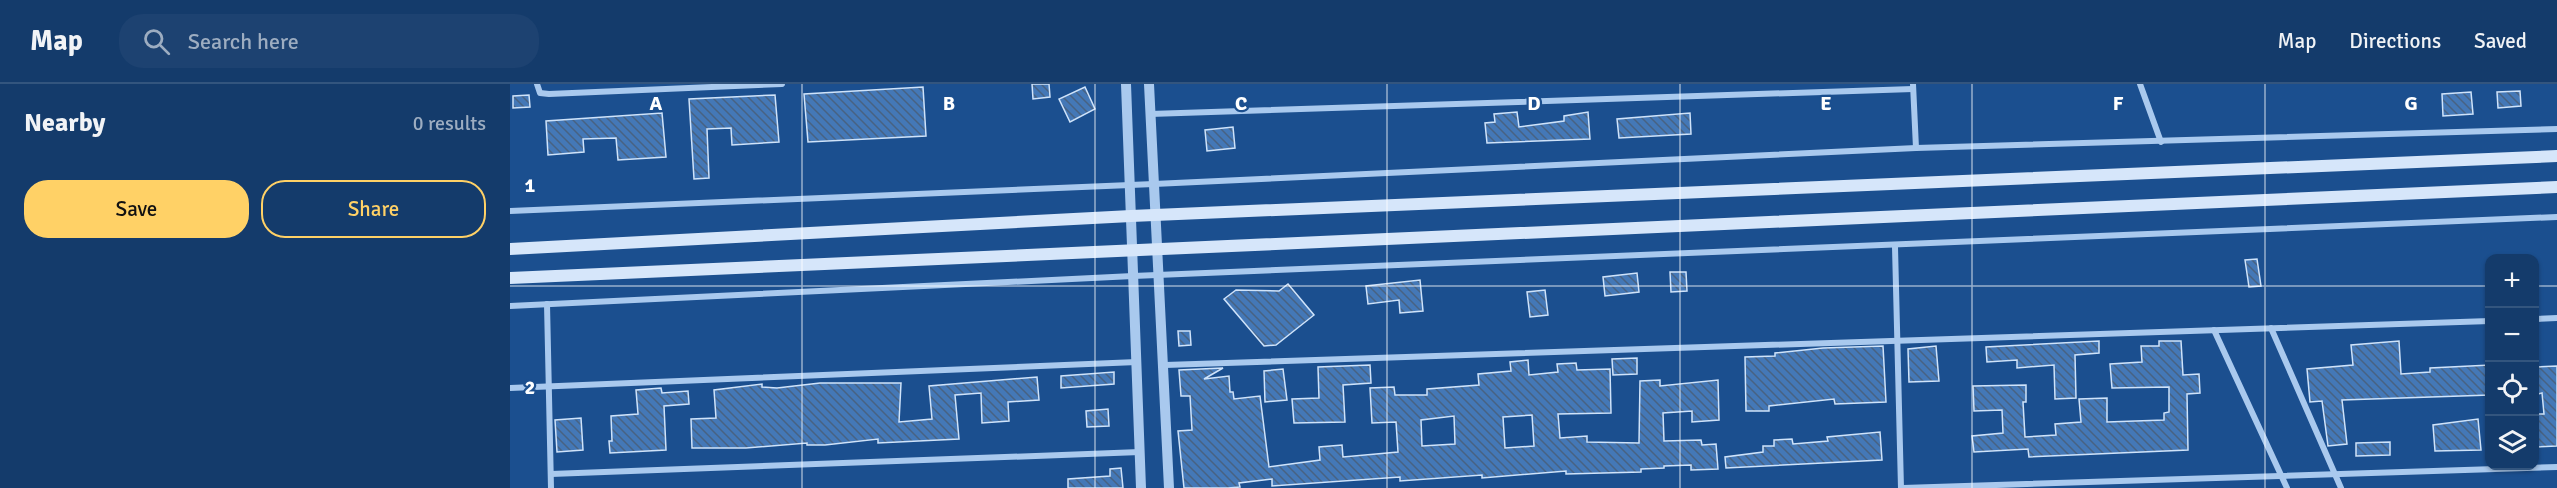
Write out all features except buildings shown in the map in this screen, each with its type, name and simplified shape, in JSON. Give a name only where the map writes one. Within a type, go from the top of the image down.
[{"type":"main road","points":[[510,249],[1131,216],[2557,156]]},
{"type":"main road","points":[[510,278],[2557,187]]},
{"type":"street","points":[[537,84],[540,93],[549,94],[782,84]]},
{"type":"street","points":[[1126,84],[1142,488]]},
{"type":"street","points":[[1149,84],[1158,277],[1165,366],[1169,488]]},
{"type":"street","points":[[2140,84],[2161,142]]},
{"type":"street","points":[[1150,114],[1913,86],[1916,148]]},
{"type":"street","points":[[510,211],[1154,184],[1916,148],[2557,129]]},
{"type":"street","points":[[510,306],[1133,276],[1158,277],[1895,247],[2557,217]]},
{"type":"street","points":[[1895,247],[1902,488],[2557,467]]},
{"type":"street","points":[[548,304],[551,488]]},
{"type":"street","points":[[2539,319],[2557,318]]},
{"type":"street","points":[[1165,366],[2485,321]]},
{"type":"street","points":[[2271,328],[2341,488]]},
{"type":"street","points":[[2214,330],[2286,488]]},
{"type":"street","points":[[510,388],[1137,362]]},
{"type":"street","points":[[551,474],[1140,452]]}]
